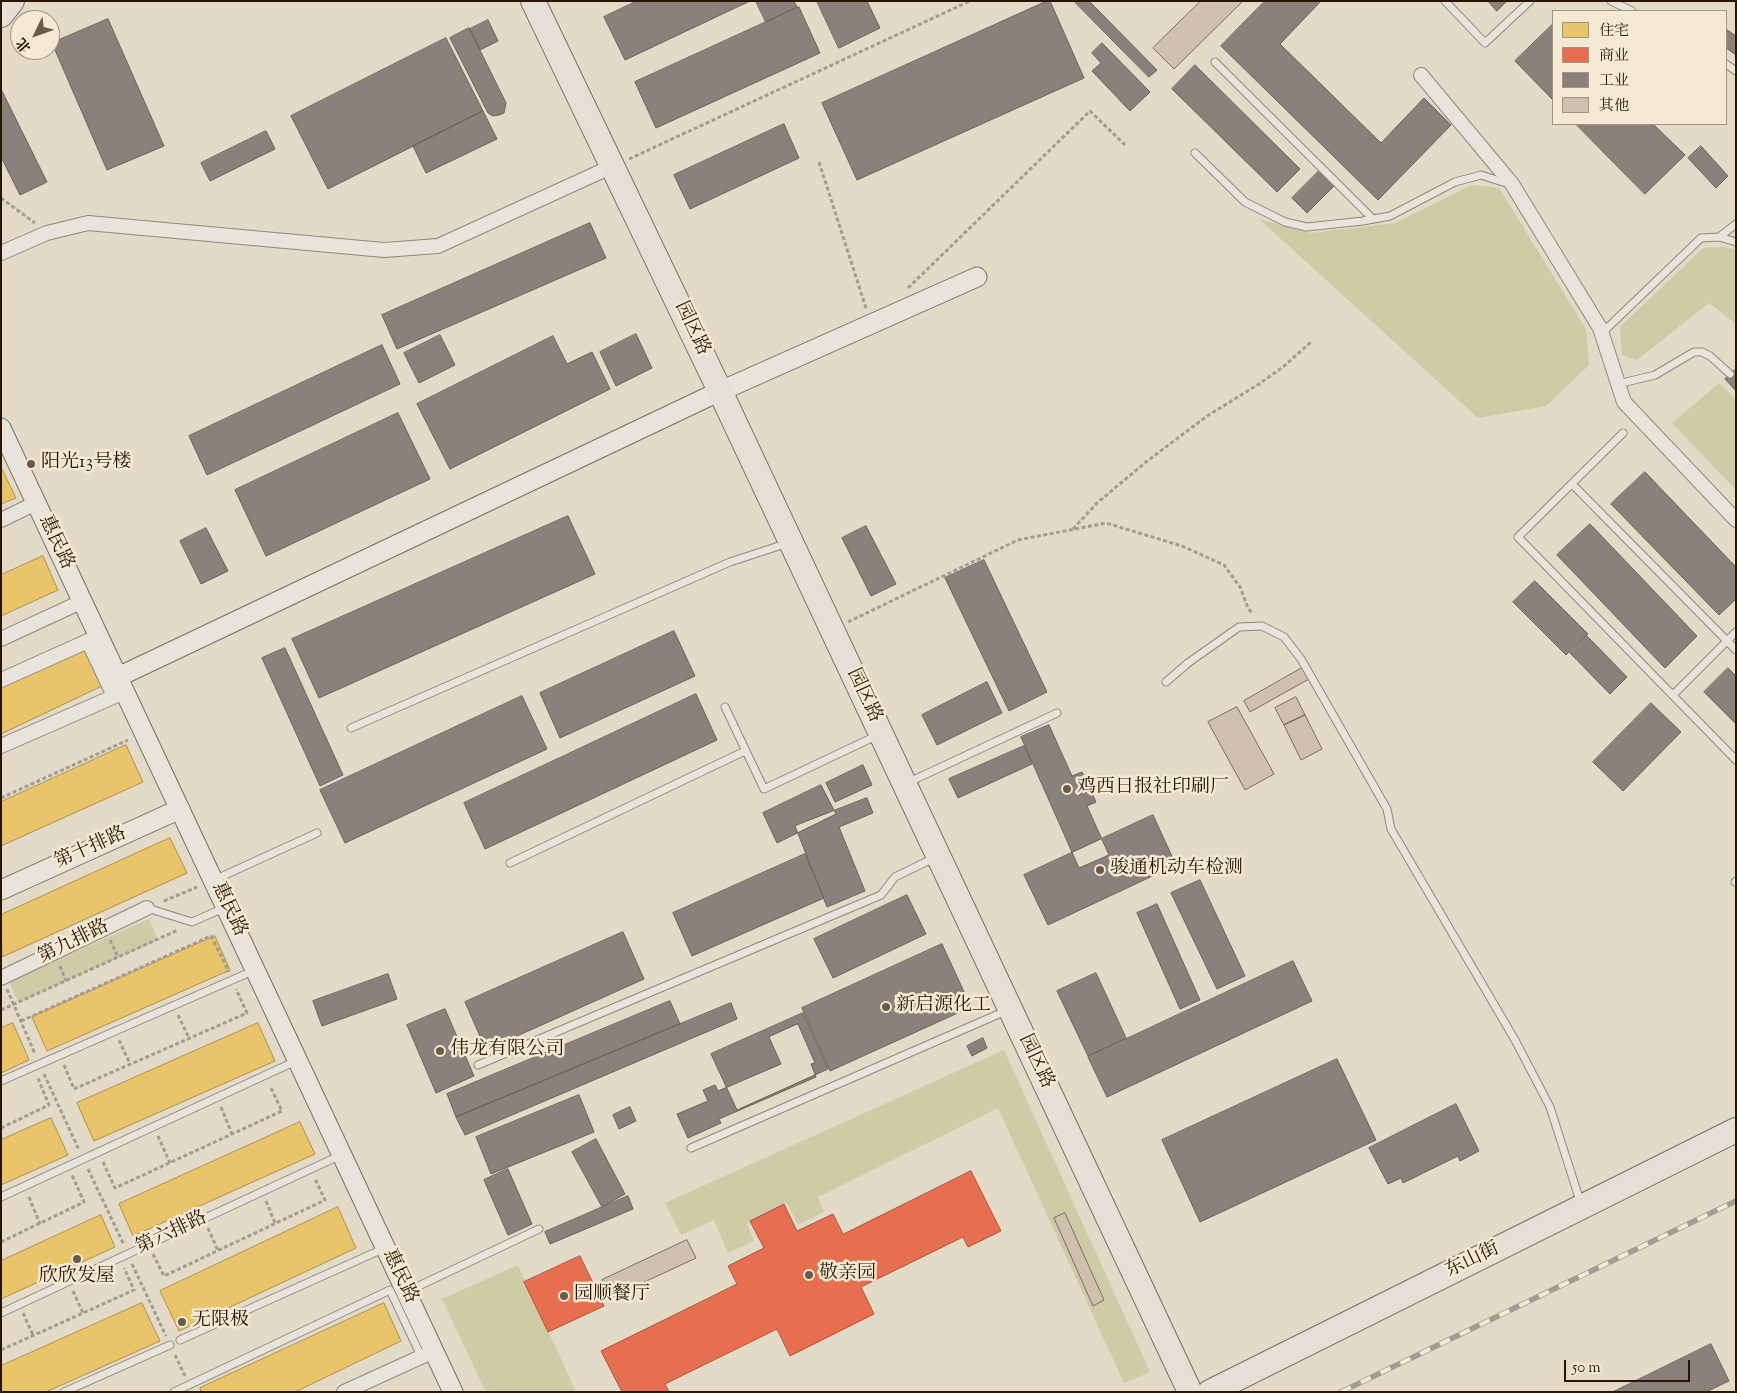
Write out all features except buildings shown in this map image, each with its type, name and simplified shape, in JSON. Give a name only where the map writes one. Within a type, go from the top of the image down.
[{"type":"highway","points":[[1,15],[12,1]]},
{"type":"highway","name":"园区路","points":[[532,1],[720,391],[1190,1392]]},
{"type":"highway","name":"东山街","points":[[1210,1392],[1736,1130]]},
{"type":"street","points":[[1421,75],[1512,184],[1602,333],[1624,402],[1736,520]]},
{"type":"street","points":[[1,253],[47,233],[88,223],[384,250],[438,246],[613,166]]},
{"type":"street","points":[[1,746],[720,391],[977,277]]},
{"type":"street","name":"惠民路","points":[[4,440],[83,601],[119,688],[180,809],[208,882],[226,907],[386,1248],[406,1292],[427,1353],[453,1392]]},
{"type":"street","points":[[1,520],[36,503]]},
{"type":"street","points":[[1,639],[83,601]]},
{"type":"street","points":[[1,680],[88,641],[119,688]]},
{"type":"street","name":"第十排路","points":[[1,890],[180,809]]},
{"type":"street","name":"第九排路","points":[[1,978],[147,908]]},
{"type":"street","points":[[344,1392],[427,1353]]},
{"type":"lane","points":[[1445,1],[1485,43],[1530,1]]},
{"type":"lane","points":[[1611,1],[1630,10]]},
{"type":"lane","points":[[1215,62],[1372,219]]},
{"type":"lane","points":[[1195,153],[1245,202],[1285,222],[1307,226],[1390,216],[1455,182],[1481,175],[1512,184]]},
{"type":"lane","points":[[1719,237],[1736,224]]},
{"type":"lane","points":[[1602,333],[1701,238],[1719,237],[1736,242]]},
{"type":"lane","points":[[1618,384],[1655,375],[1694,352],[1702,352],[1710,356],[1730,374]]},
{"type":"lane","points":[[1623,433],[1518,537],[1736,760]]},
{"type":"lane","points":[[1572,484],[1736,650]]},
{"type":"lane","points":[[351,728],[730,562],[791,542]]},
{"type":"lane","points":[[1166,682],[1188,663],[1239,627],[1262,626],[1284,637],[1301,659],[1387,809],[1391,829],[1516,1040],[1550,1107],[1582,1207]]},
{"type":"lane","points":[[1672,696],[1736,632]]},
{"type":"lane","points":[[725,707],[764,790],[881,734]]},
{"type":"lane","points":[[904,784],[1058,713]]},
{"type":"lane","points":[[510,864],[745,751]]},
{"type":"lane","points":[[208,882],[317,833]]},
{"type":"lane","points":[[478,1066],[881,896],[895,877],[938,856]]},
{"type":"lane","points":[[147,908],[190,922],[226,907]]},
{"type":"lane","points":[[1,1081],[256,970]]},
{"type":"lane","points":[[691,1148],[1010,1009]]},
{"type":"lane","points":[[1,1197],[298,1060]]},
{"type":"lane","name":"第六排路","points":[[1,1313],[342,1155]]},
{"type":"lane","points":[[406,1292],[539,1229]]},
{"type":"lane","points":[[180,1340],[386,1248]]},
{"type":"lane","points":[[174,1392],[390,1290],[427,1353]]},
{"type":"lane","points":[[64,1392],[170,1345]]},
{"type":"path","points":[[613,166],[970,1]]},
{"type":"path","points":[[906,290],[1090,111],[1125,145]]},
{"type":"path","points":[[819,162],[871,324]]},
{"type":"path","points":[[1,198],[47,233]]},
{"type":"path","points":[[1073,529],[1097,503],[1146,462],[1207,416],[1283,367],[1310,342]]},
{"type":"path","points":[[832,631],[1018,540],[1106,523],[1182,546],[1224,565],[1240,587],[1248,608],[1262,626]]},
{"type":"path","points":[[1,798],[130,739]]},
{"type":"path","points":[[184,893],[208,882]]},
{"type":"path","points":[[1,1010],[179,930],[190,922]]},
{"type":"path","points":[[1,978],[14,1005],[49,1105],[1,1128]]},
{"type":"path","points":[[174,1005],[189,1038]]},
{"type":"path","points":[[115,1031],[130,1064]]},
{"type":"path","points":[[36,1066],[62,1114]]},
{"type":"path","points":[[98,1152],[115,1188],[282,1112],[264,1076]]},
{"type":"path","points":[[216,1098],[232,1134]]},
{"type":"path","points":[[154,1126],[170,1163]]},
{"type":"path","points":[[1,1242],[84,1202],[68,1166]]},
{"type":"path","points":[[149,1245],[164,1276],[276,1224],[325,1200],[310,1170]]},
{"type":"path","points":[[24,1186],[40,1224]]},
{"type":"path","points":[[97,1188],[105,1205]]},
{"type":"path","points":[[262,1192],[276,1224]]},
{"type":"path","points":[[204,1219],[218,1251]]},
{"type":"path","points":[[1,1350],[134,1290],[120,1258]]},
{"type":"path","points":[[69,1281],[83,1313]]},
{"type":"path","points":[[142,1285],[170,1345]]},
{"type":"path","points":[[20,1304],[34,1335]]},
{"type":"path","points":[[177,1358],[187,1380]]},
{"type":"shaded area","points":[[1472,185],[1499,188],[1586,329],[1589,365],[1546,406],[1478,418],[1259,219],[1311,233],[1395,223]]},
{"type":"shaded area","points":[[1726,247],[1736,250],[1736,324],[1709,303],[1637,360],[1622,355],[1620,327],[1703,248]]},
{"type":"shaded area","points":[[1719,383],[1736,399],[1736,490],[1672,423]]},
{"type":"shaded area","points":[[149,919],[158,940],[18,1002],[9,981]]},
{"type":"shaded area","points":[[1004,1050],[1150,1372],[1124,1383],[998,1108],[818,1197],[824,1212],[798,1225],[787,1203],[747,1224],[754,1241],[728,1253],[714,1220],[681,1235],[665,1203]]},
{"type":"shaded area","points":[[518,1265],[576,1392],[486,1392],[442,1299]]},
{"type":"railway","points":[[1341,1392],[1736,1201]]},
{"type":"place","name":"阳光13号楼","points":[[31,464]]},
{"type":"place","name":"鸡西日报社印刷厂","points":[[1067,789]]},
{"type":"place","name":"骏通机动车检测","points":[[1100,870]]},
{"type":"place","name":"新启源化工","points":[[886,1007]]},
{"type":"place","name":"伟龙有限公司","points":[[440,1051]]},
{"type":"place","name":"欣欣发屋","points":[[77,1259]]},
{"type":"place","name":"敬亲园","points":[[809,1275]]},
{"type":"place","name":"园顺餐厅","points":[[564,1296]]},
{"type":"place","name":"无限极","points":[[182,1322]]}]
